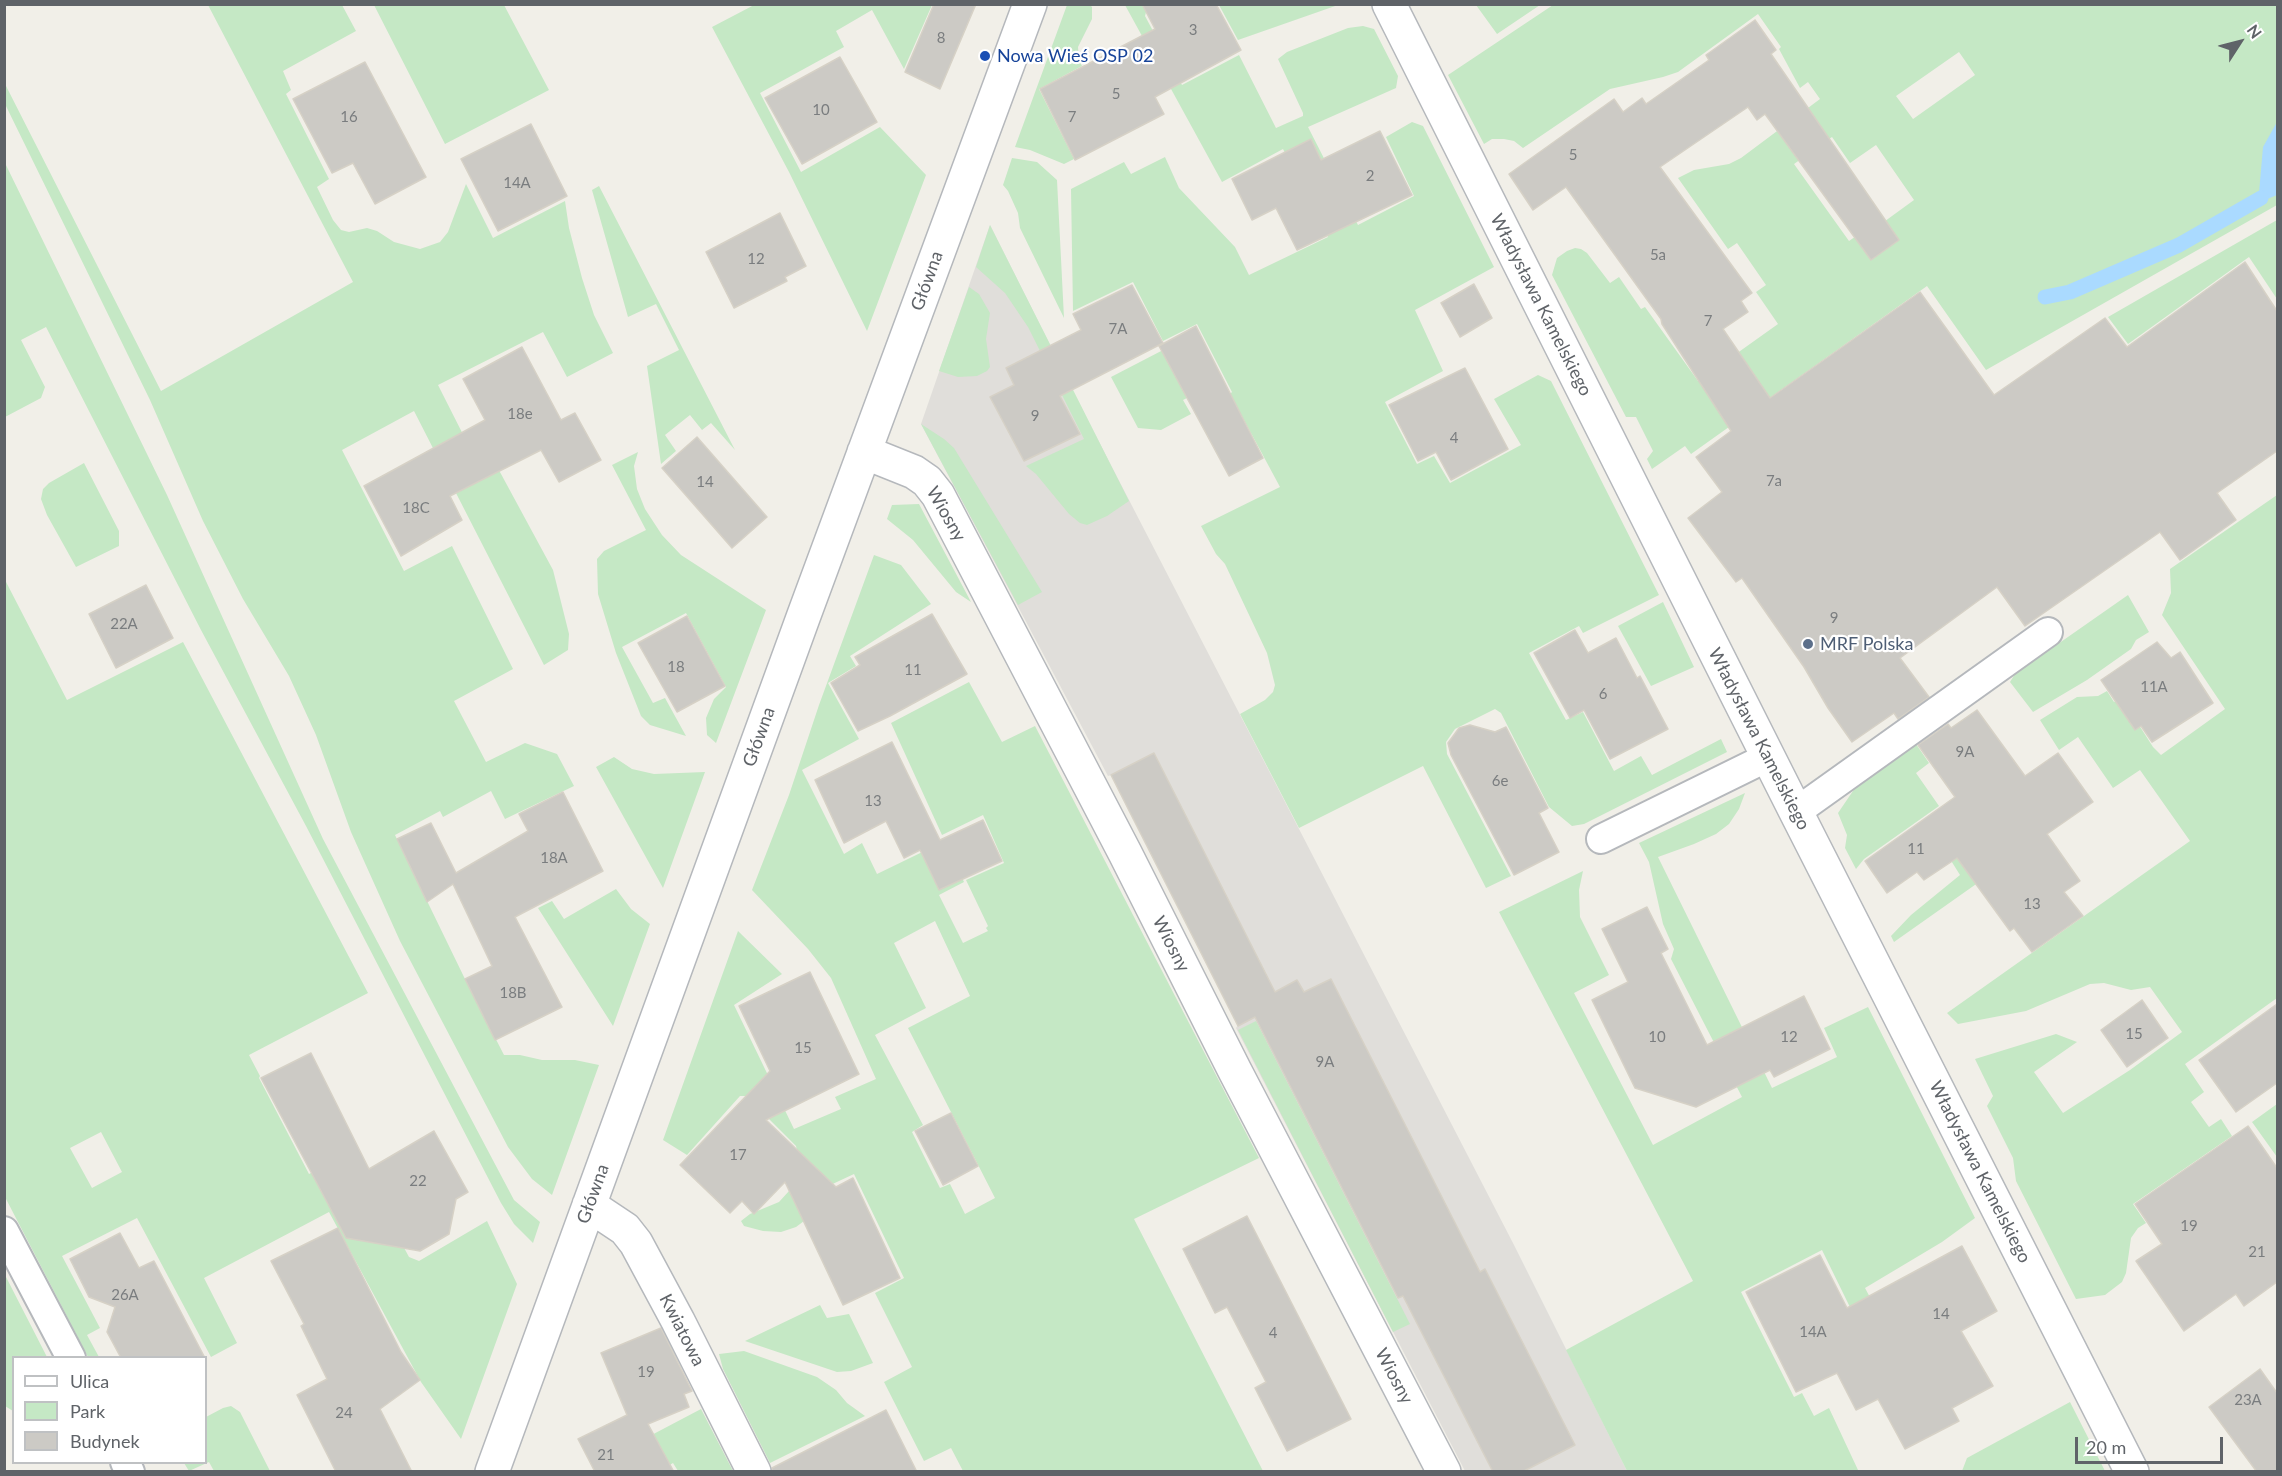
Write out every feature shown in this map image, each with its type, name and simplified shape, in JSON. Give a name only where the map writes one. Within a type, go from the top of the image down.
[{"type":"street","name":"Główna","points":[[492,1472],[1030,4]]},
{"type":"street","name":"Władysława Kamelskiego","points":[[1389,4],[1768,757],[2133,1472]]},
{"type":"street","name":"Wiosny","points":[[864,452],[914,472],[927,481],[938,495],[1444,1472]]},
{"type":"street","name":"Kwiatowa","points":[[589,1205],[625,1230],[636,1243],[754,1472]]},
{"type":"lane","points":[[1796,812],[2048,632]]},
{"type":"lane","points":[[1601,839],[1768,757]]},
{"type":"lane","points":[[4,1231],[70,1356]]},
{"type":"shaded area","points":[[990,225],[1083,411],[1514,1245],[1627,1471],[1465,1471],[1236,1028],[1238,1025],[1111,775],[1108,776],[921,424]]},
{"type":"green space","points":[[756,4],[932,5],[904,69],[872,10],[836,31],[844,47],[760,93],[801,172],[880,127],[926,175],[867,331],[789,172],[712,27]]},
{"type":"green space","points":[[208,5],[342,5],[356,31],[283,71],[291,90],[286,94],[329,179],[317,187],[333,220],[341,230],[349,232],[367,228],[377,231],[394,242],[420,249],[440,242],[448,232],[466,184],[493,238],[565,201],[569,228],[582,278],[594,315],[613,353],[567,377],[543,332],[438,385],[480,468],[494,461],[553,570],[569,634],[568,650],[544,665],[414,411],[342,450],[404,571],[452,546],[513,669],[454,701],[486,762],[525,743],[557,754],[574,786],[505,819],[491,791],[443,817],[440,811],[395,835],[504,1055],[520,1055],[542,1060],[575,1060],[599,1065],[552,1195],[532,1179],[508,1147],[400,941],[351,832],[316,735],[289,676],[243,599],[203,521],[150,400],[5,104],[4,82],[161,391],[353,282]]},
{"type":"green space","points":[[374,5],[504,5],[549,90],[445,144]]},
{"type":"green space","points":[[1067,5],[1090,5],[1092,7],[1092,19],[1078,47],[1082,66],[1039,89],[1074,159],[1064,164],[1030,150],[1015,147]]},
{"type":"green space","points":[[1125,5],[1148,5],[1145,16],[1182,85],[1239,55],[1276,128],[1303,116],[1278,59],[1287,52],[1348,28],[1363,26],[1374,29],[1398,76],[1396,88],[1308,127],[1358,225],[1414,196],[1386,137],[1412,122],[1423,126],[1494,267],[1415,310],[1443,371],[1385,402],[1417,464],[1434,456],[1450,483],[1521,445],[1494,399],[1538,375],[1551,381],[1659,595],[1583,633],[1579,626],[1529,653],[1566,720],[1583,712],[1614,771],[1641,756],[1652,775],[1721,739],[1727,752],[1584,824],[1572,826],[1549,807],[1501,713],[1495,709],[1455,729],[1446,742],[1447,754],[1511,876],[1486,888],[1423,766],[1299,828],[1240,714],[1265,700],[1273,692],[1275,685],[1267,653],[1225,564],[1216,554],[1201,526],[1280,487],[1230,394],[1232,392],[1197,324],[1163,341],[1133,282],[1073,311],[1071,189],[1124,162],[1131,174],[1165,157],[1179,188],[1235,247],[1249,275],[1328,237],[1283,149],[1222,182]]},
{"type":"green space","points":[[1219,5],[1338,5],[1238,40]]},
{"type":"green space","points":[[1476,5],[1540,5],[1497,34]]},
{"type":"green space","points":[[1553,5],[2277,5],[2277,205],[1986,370],[1927,286],[1691,454],[1685,446],[1652,469],[1647,459],[1653,451],[1636,417],[1626,417],[1552,275],[1557,258],[1575,248],[1581,249],[1587,253],[1610,283],[1619,277],[1641,309],[1645,307],[1698,381],[1778,324],[1756,292],[1766,285],[1737,243],[1728,249],[1678,178],[1694,170],[1729,164],[1741,158],[1820,99],[1808,82],[1800,88],[1779,49],[1781,47],[1758,14],[1678,72],[1610,89],[1523,148],[1514,141],[1504,139],[1492,139],[1484,144],[1448,75]],"holes":[[[1959,52],[1975,75],[1913,119],[1896,96]],[[1832,137],[1850,163],[1876,145],[1914,200],[1881,224],[1879,220],[1849,241],[1794,164]]]},
{"type":"green space","points":[[1012,158],[1037,162],[1057,180],[1064,318],[1020,228],[1018,213],[1003,185]]},
{"type":"green space","points":[[5,163],[167,495],[323,839],[514,1200],[540,1222],[533,1243],[514,1224],[501,1203],[306,826],[201,630],[46,327],[21,340],[45,387],[41,398],[5,417]]},
{"type":"green space","points":[[599,186],[735,450],[711,423],[702,430],[690,415],[665,435],[676,451],[661,464],[647,366],[679,350],[656,304],[628,317],[592,190]]},
{"type":"green space","points":[[2277,220],[2277,299],[2249,257],[2128,344],[2108,317]]},
{"type":"green space","points":[[990,225],[1129,501],[1107,516],[1087,525],[1080,523],[1069,514],[1036,474],[1026,466],[1084,439],[1028,327],[1005,293],[976,267]]},
{"type":"green space","points":[[969,287],[979,294],[990,313],[986,339],[990,367],[977,376],[958,377],[939,371]]},
{"type":"green space","points":[[1165,349],[1189,397],[1183,400],[1191,414],[1161,430],[1138,428],[1111,377]]},
{"type":"green space","points":[[921,424],[954,448],[1042,592],[1018,605]]},
{"type":"green space","points":[[638,452],[634,466],[637,489],[645,509],[662,535],[681,555],[766,610],[716,743],[707,735],[706,718],[714,699],[726,687],[686,613],[622,647],[653,703],[665,698],[686,736],[650,725],[641,716],[616,653],[598,594],[597,559],[604,551],[646,530],[612,465]]},
{"type":"green space","points":[[84,463],[119,531],[119,546],[76,567],[47,515],[41,499],[43,489],[49,483]]},
{"type":"green space","points":[[2277,495],[2277,998],[2185,1064],[2204,1092],[2191,1102],[2209,1127],[2221,1119],[2232,1136],[2133,1204],[2146,1223],[2138,1228],[2131,1238],[2126,1273],[2122,1282],[2105,1295],[2076,1299],[2016,1181],[2013,1158],[1987,1106],[1993,1096],[1975,1059],[2056,1034],[2077,1042],[2034,1072],[2063,1113],[2130,1070],[2182,1032],[2150,987],[2131,990],[2104,983],[2090,984],[2026,1011],[1958,1024],[1947,1013],[2190,841],[2140,770],[2113,788],[2078,737],[2059,750],[2040,720],[2077,697],[2098,696],[2107,691],[2114,702],[2121,697],[2153,747],[2161,755],[2225,709],[2162,615],[2171,593],[2170,569]]},
{"type":"green space","points":[[919,504],[971,602],[956,592],[913,540],[887,519],[892,505]]},
{"type":"green space","points":[[874,555],[901,565],[931,604],[850,656],[856,666],[828,683],[859,739],[802,770],[844,854],[862,843],[877,874],[945,841],[964,882],[939,895],[963,943],[988,931],[986,928],[988,926],[966,880],[1004,863],[983,815],[942,835],[891,723],[969,682],[1002,742],[1035,726],[1259,1158],[1134,1219],[1263,1471],[963,1471],[951,1448],[924,1461],[884,1382],[912,1367],[875,1293],[904,1278],[854,1174],[824,1188],[804,1221],[796,1227],[781,1232],[763,1231],[744,1226],[741,1221],[750,1214],[779,1202],[789,1191],[797,1151],[796,1146],[746,1096],[740,1096],[687,1155],[663,1140],[738,931],[782,974],[734,1005],[794,1129],[841,1109],[835,1097],[876,1079],[831,978],[808,949],[752,890],[789,795],[819,705]],"holes":[[[935,921],[970,996],[908,1028],[995,1198],[965,1214],[950,1184],[940,1188],[912,1132],[923,1125],[875,1035],[926,1008],[894,943]]]},
{"type":"green space","points":[[4,578],[67,700],[183,642],[368,993],[249,1055],[259,1078],[309,1174],[352,1151],[409,1257],[419,1261],[487,1221],[517,1284],[461,1439],[421,1382],[329,1212],[204,1278],[237,1343],[211,1357],[137,1218],[62,1256],[100,1328],[87,1335],[98,1356],[87,1356],[5,1197]],"holes":[[[101,1132],[122,1172],[92,1188],[70,1148]]]},
{"type":"green space","points":[[2128,595],[2149,632],[2136,640],[2131,649],[2087,680],[2033,712],[2010,682],[2015,674]]},
{"type":"green space","points":[[1663,602],[1694,667],[1651,686],[1618,626]]},
{"type":"green space","points":[[1916,744],[1929,763],[1916,773],[1939,806],[1864,859],[1856,869],[1845,848],[1847,835],[1838,813],[1855,788]]},
{"type":"green space","points":[[614,757],[632,769],[654,774],[705,772],[663,888],[596,767]]},
{"type":"green space","points":[[1745,793],[1739,809],[1729,824],[1716,834],[1658,857],[1772,1088],[1837,1057],[1824,1028],[1868,1007],[1975,1218],[1942,1242],[1865,1288],[1913,1378],[1890,1389],[1822,1250],[1741,1292],[1794,1397],[1802,1393],[1814,1416],[1829,1408],[1858,1470],[1627,1471],[1566,1350],[1693,1281],[1499,912],[1583,871],[1579,890],[1580,917],[1609,975],[1574,993],[1653,1145],[1742,1097],[1671,959],[1674,949],[1663,924],[1649,862],[1639,843]]},
{"type":"green space","points":[[1956,796],[2023,851],[1894,942],[1891,936],[1911,915],[1960,875],[1950,859],[1974,841],[1946,803]]},
{"type":"green space","points":[[616,889],[631,909],[650,924],[613,1026],[538,908],[552,901],[564,919]]},
{"type":"green space","points":[[1256,1021],[1410,1324],[1393,1332],[1238,1030]]},
{"type":"green space","points":[[2277,1104],[2277,1157],[2252,1122]]},
{"type":"green space","points":[[5,1275],[46,1356],[12,1356],[12,1410],[5,1406]]},
{"type":"green space","points":[[820,1305],[827,1318],[849,1314],[873,1363],[851,1371],[837,1372],[745,1341]]},
{"type":"green space","points":[[744,1351],[817,1377],[836,1390],[847,1403],[865,1416],[770,1463],[723,1369],[719,1354]]},
{"type":"green space","points":[[2070,1402],[2105,1471],[1962,1471],[1967,1458]]},
{"type":"green space","points":[[231,1406],[240,1412],[270,1471],[214,1471],[209,1462],[207,1463],[207,1416]]},
{"type":"green space","points":[[701,1409],[733,1471],[678,1471],[673,1463],[661,1470],[644,1439]]},
{"type":"green space","points":[[185,1464],[205,1464],[189,1471]]},
{"type":"water","points":[[2277,122],[2277,195],[2265,200],[2259,193],[2263,147]]},
{"type":"building","points":[[934,4],[976,4],[940,89],[905,72]]},
{"type":"building","points":[[1142,4],[1216,4],[1241,50],[1155,97],[1164,114],[1075,160],[1040,89],[1155,29]]},
{"type":"building","points":[[1755,20],[1776,50],[1771,54],[1899,240],[1871,260],[1765,114],[1757,120],[1748,107],[1660,167],[1752,293],[1741,301],[1748,312],[1723,329],[1770,398],[1920,292],[1994,395],[2105,318],[2127,347],[2245,262],[2277,311],[2277,451],[2217,493],[2236,520],[2180,560],[2160,532],[2025,626],[1997,587],[1900,658],[1929,697],[1898,719],[1894,713],[1852,742],[1828,708],[1804,667],[1742,578],[1736,582],[1688,518],[1722,492],[1696,457],[1731,431],[1662,324],[1661,319],[1566,187],[1533,210],[1509,174],[1614,99],[1623,112],[1642,98],[1646,104],[1709,60],[1706,55]]},
{"type":"building","points":[[840,57],[877,122],[802,164],[765,98]]},
{"type":"building","points":[[365,62],[426,177],[375,204],[353,163],[332,173],[293,99]]},
{"type":"building","points":[[531,124],[567,196],[498,231],[461,159]]},
{"type":"building","points":[[1380,131],[1412,195],[1297,250],[1276,208],[1252,220],[1232,179],[1311,139],[1321,160]]},
{"type":"building","points":[[780,213],[806,266],[785,277],[787,281],[734,308],[706,252]]},
{"type":"building","points":[[1474,284],[1492,318],[1460,337],[1441,303]]},
{"type":"building","points":[[1132,285],[1163,343],[1060,396],[1080,434],[1024,461],[990,397],[1014,385],[1006,368],[1081,330],[1073,314]]},
{"type":"building","points":[[1196,326],[1263,458],[1229,476],[1159,346]]},
{"type":"building","points":[[522,347],[561,420],[575,413],[601,460],[559,482],[541,450],[450,496],[462,520],[401,556],[364,486],[485,420],[463,379]]},
{"type":"building","points":[[1465,368],[1508,449],[1451,480],[1436,452],[1418,461],[1389,405]]},
{"type":"building","points":[[697,437],[767,517],[732,548],[662,468]]},
{"type":"building","points":[[146,585],[173,638],[116,668],[89,614]]},
{"type":"building","points":[[932,614],[967,674],[858,731],[831,683],[860,665],[855,657]]},
{"type":"building","points":[[687,616],[725,686],[677,712],[638,643]]},
{"type":"building","points":[[1575,630],[1588,653],[1616,638],[1637,678],[1640,676],[1668,729],[1610,759],[1584,710],[1570,718],[1534,653]]},
{"type":"building","points":[[2157,642],[2171,658],[2180,652],[2213,703],[2152,742],[2141,726],[2135,730],[2101,680]]},
{"type":"building","points":[[1977,710],[2025,776],[2058,753],[2093,802],[2047,834],[2080,881],[2064,892],[2083,916],[2032,952],[2014,928],[2010,931],[1957,858],[1924,880],[1917,872],[1887,893],[1865,861],[1955,797],[1918,745],[1948,724],[1951,728]]},
{"type":"building","points":[[1470,725],[1495,732],[1506,727],[1548,808],[1539,813],[1559,852],[1514,875],[1451,755],[1448,743],[1459,728]]},
{"type":"building","points":[[892,742],[940,840],[983,820],[1002,861],[939,890],[920,850],[904,858],[886,821],[844,843],[815,780]]},
{"type":"building","points":[[1154,753],[1275,992],[1297,980],[1304,992],[1331,979],[1480,1272],[1485,1269],[1575,1445],[1522,1472],[1493,1472],[1403,1296],[1398,1298],[1255,1017],[1238,1026],[1111,775]]},
{"type":"building","points":[[563,792],[603,871],[515,917],[562,1007],[495,1040],[465,979],[492,966],[453,884],[427,902],[397,839],[431,823],[456,873],[528,831],[519,814]]},
{"type":"building","points":[[1647,907],[1668,949],[1661,953],[1707,1045],[1804,996],[1830,1049],[1774,1077],[1770,1070],[1696,1107],[1635,1088],[1592,1000],[1628,982],[1602,929]]},
{"type":"building","points":[[810,972],[859,1074],[766,1120],[836,1187],[853,1178],[900,1278],[843,1305],[785,1182],[754,1214],[742,1201],[730,1213],[680,1165],[770,1071],[739,1006]]},
{"type":"building","points":[[2142,1000],[2168,1038],[2127,1067],[2101,1030]]},
{"type":"building","points":[[2277,1004],[2277,1083],[2236,1112],[2199,1060]]},
{"type":"building","points":[[311,1053],[369,1169],[434,1131],[468,1192],[456,1199],[449,1234],[420,1251],[346,1238],[261,1078]]},
{"type":"building","points":[[951,1113],[978,1166],[943,1185],[915,1131]]},
{"type":"building","points":[[2248,1126],[2277,1168],[2277,1282],[2244,1306],[2236,1294],[2184,1331],[2136,1261],[2162,1244],[2135,1204]]},
{"type":"building","points":[[1247,1216],[1351,1419],[1287,1451],[1255,1388],[1266,1382],[1227,1307],[1215,1313],[1183,1249]]},
{"type":"building","points":[[338,1228],[401,1352],[420,1380],[380,1409],[412,1472],[336,1472],[297,1395],[327,1379],[301,1326],[304,1324],[271,1261]]},
{"type":"building","points":[[120,1233],[139,1268],[154,1261],[204,1356],[120,1356],[107,1332],[115,1307],[89,1297],[70,1259]]},
{"type":"building","points":[[1962,1246],[1997,1311],[1961,1331],[1993,1386],[1952,1408],[1959,1421],[1905,1449],[1878,1399],[1856,1410],[1837,1373],[1796,1392],[1746,1292],[1820,1255],[1847,1308]]},
{"type":"building","points":[[661,1328],[692,1391],[684,1394],[689,1407],[648,1424],[674,1472],[595,1472],[578,1439],[627,1415],[601,1353]]},
{"type":"building","points":[[2260,1369],[2277,1393],[2277,1472],[2257,1472],[2209,1407]]},
{"type":"building","points":[[886,1410],[917,1472],[772,1472],[772,1468]]},
{"type":"waterway","points":[[2045,297],[2070,292],[2179,245],[2261,198]]},
{"type":"place","name":"Nowa Wieś OSP 02","points":[[985,56]]},
{"type":"place","name":"MRF Polska","points":[[1808,644]]}]
